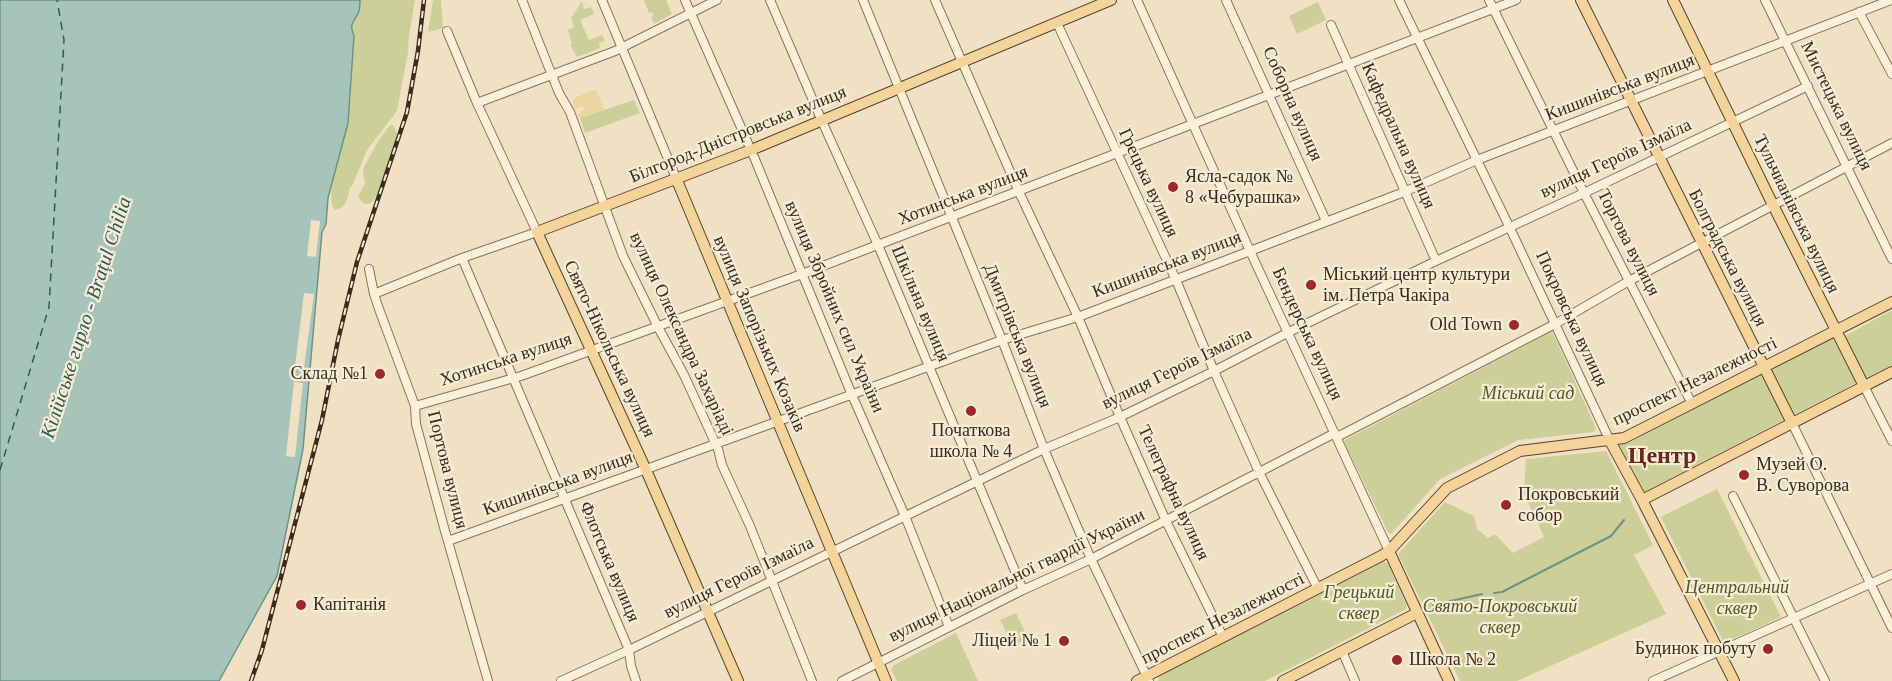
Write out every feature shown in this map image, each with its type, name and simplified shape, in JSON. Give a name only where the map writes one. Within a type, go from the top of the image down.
[{"type":"main road","name":"Білгород-Дністровська вулиця","points":[[537,231],[751,150],[1111,0]]},
{"type":"main road","name":"Болградська вулиця","points":[[1581,0],[1792,423]]},
{"type":"main road","name":"Тульчианівська вулиця","points":[[1673,0],[1864,386]]},
{"type":"main road","name":"вулиця Запорізьких Козаків","points":[[676,178],[886,681]]},
{"type":"main road","name":"Свято-Нікольська вулиця","points":[[537,231],[646,470],[738,681]]},
{"type":"main road","name":"проспект Незалежності","points":[[1144,679],[1389,551],[1447,488],[1520,451],[1624,438],[1892,302]]},
{"type":"main road","points":[[1642,500],[1892,372]]},
{"type":"main road","name":"Покровська вулиця","points":[[1610,441],[1734,681]]},
{"type":"main road","name":"Бендерська вулиця","points":[[1389,551],[1449,681]]},
{"type":"main road","points":[[1284,681],[1417,613]]},
{"type":"street","name":"вулиця Олександра Захаріаді","points":[[522,0],[559,93],[570,112],[623,256],[684,375],[716,445],[812,681]]},
{"type":"street","name":"вулиця Запорізьких Козаків","points":[[602,0],[676,178]]},
{"type":"street","name":"вулиця Збройних сил України","points":[[685,0],[751,150],[950,627]]},
{"type":"street","points":[[477,103],[622,48],[717,0]]},
{"type":"street","name":"Шкільна вулиця","points":[[770,0],[878,245],[1023,590]]},
{"type":"street","name":"Дмитрівська вулиця","points":[[863,0],[1044,449],[1144,679]]},
{"type":"street","name":"Телеграфна вулиця","points":[[935,0],[1019,192],[1078,317],[1166,520],[1223,637]]},
{"type":"street","name":"Бендерська вулиця","points":[[1137,0],[1389,551]]},
{"type":"street","name":"Соборна вулиця","points":[[1226,0],[1326,221]]},
{"type":"street","name":"Покровська вулиця","points":[[1399,0],[1610,441]]},
{"type":"street","name":"Торгова вулиця","points":[[1489,0],[1692,404]]},
{"type":"street","name":"Хотинська вулиця","points":[[415,406],[514,379],[802,274],[1516,0]]},
{"type":"street","name":"Мистецька вулиця","points":[[1765,0],[1892,259]]},
{"type":"street","name":"Кишинівська вулиця","points":[[448,542],[1002,340],[1078,317],[1404,192],[1477,160],[1891,0]]},
{"type":"street","points":[[1859,12],[1892,74]]},
{"type":"street","name":"Грецька вулиця","points":[[1057,23],[1176,279],[1259,472],[1316,585]]},
{"type":"street","name":"Кафедральна вулиця","points":[[1330,25],[1436,261]]},
{"type":"street","name":"Свято-Нікольська вулиця","points":[[447,32],[477,103],[537,231]]},
{"type":"street","name":"вулиця Героїв Ізмаїла","points":[[561,681],[1044,449],[1120,417],[1436,261],[1808,86]]},
{"type":"street","name":"вулиця Національної гвардії України","points":[[842,681],[1023,590],[1091,559],[1555,324],[1629,281],[1892,143]]},
{"type":"street","name":"Білгород-Дністровська вулиця","points":[[374,294],[462,258],[537,231]]},
{"type":"street","name":"Флотська вулиця","points":[[462,258],[629,650],[636,681]]},
{"type":"street","name":"Портова вулиця","points":[[369,269],[379,309],[415,406],[416,424],[488,681]]},
{"type":"street","name":"Тульчианівська вулиця","points":[[1864,386],[1892,441]]},
{"type":"street","name":"Болградська вулиця","points":[[1792,423],[1892,628]]},
{"type":"street","points":[[1733,496],[1825,681]]},
{"type":"street","points":[[1653,681],[1892,574]]},
{"type":"street","points":[[1342,651],[1355,681]]},
{"type":"green space","points":[[360,0],[415,0],[397,111],[367,150],[350,187],[348,198],[342,207],[335,210],[332,203],[333,181],[348,120],[354,36],[352,25],[359,11]]},
{"type":"green space","points":[[433,0],[441,0],[443,28],[428,32]]},
{"type":"green space","points":[[644,0],[666,0],[672,14],[654,24],[651,17],[652,12],[649,13]]},
{"type":"green space","points":[[582,1],[584,9],[591,7],[594,14],[580,20],[589,40],[602,35],[605,41],[599,43],[600,48],[577,57],[570,45],[572,44],[568,30],[574,27],[571,18]]},
{"type":"green space","points":[[1318,2],[1326,20],[1297,34],[1289,16]]},
{"type":"green space","points":[[634,100],[640,113],[585,133],[580,118]]},
{"type":"green space","points":[[390,125],[393,125],[397,134],[386,170],[375,198],[369,204],[363,203],[358,197],[365,183],[364,167]]},
{"type":"green space","points":[[1892,310],[1892,369],[1866,380],[1843,337]]},
{"type":"green space","name":"Міський сад","points":[[1551,332],[1596,428],[1594,432],[1518,440],[1440,479],[1391,534],[1388,532],[1345,440]]},
{"type":"green space","points":[[1833,338],[1856,383],[1644,492],[1619,445],[1626,444]]},
{"type":"green space","name":"Свято-Покровський сквер","points":[[1606,451],[1653,545],[1634,555],[1666,614],[1517,681],[1460,681],[1398,554],[1445,502],[1474,516],[1477,529],[1488,538],[1495,534],[1513,553],[1544,537],[1524,494],[1526,459]]},
{"type":"green space","name":"Центральний сквер","points":[[1717,489],[1781,617],[1724,643],[1661,517]]},
{"type":"green space","name":"Грецький сквер","points":[[1383,560],[1388,564],[1407,606],[1406,609],[1265,681],[1158,681],[1159,676]]},
{"type":"green space","points":[[1016,613],[1028,638],[1013,646],[1000,620]]},
{"type":"green space","points":[[956,633],[978,681],[897,681],[891,670],[894,665]]},
{"type":"sand","points":[[596,89],[604,110],[580,118],[578,114],[584,110],[582,106],[576,109],[572,99]]},
{"type":"water","name":"Кілійське гирло - Brațul Chilia","points":[[0,0],[360,0],[359,11],[352,25],[354,36],[348,123],[328,198],[326,224],[322,232],[303,449],[277,576],[219,681],[0,681]]},
{"type":"pier","points":[[311,220],[320,221],[316,257],[307,256]]},
{"type":"pier","points":[[304,293],[314,294],[304,368],[295,367]]},
{"type":"pier","points":[[294,382],[303,383],[295,457],[286,456]]},
{"type":"waterway","points":[[1494,593],[1502,592],[1611,536],[1624,520]]},
{"type":"waterway","points":[[1433,605],[1482,594]]},
{"type":"ferry route","points":[[0,470],[49,307],[64,40],[57,0]]},
{"type":"railway","points":[[251,681],[262,650],[322,420],[357,262],[407,112],[424,0]]},
{"type":"place","name":"Ясла-садок № 8 «Чебурашка»","points":[[1173,187]]},
{"type":"place","name":"Міський центр культури ім. Петра Чакіра","points":[[1311,285]]},
{"type":"place","name":"Old Town","points":[[1514,325]]},
{"type":"place","name":"Склад №1","points":[[380,374]]},
{"type":"place","name":"Початкова школа № 4","points":[[971,411]]},
{"type":"place","name":"Музей О. В. Суворова","points":[[1744,475]]},
{"type":"place","name":"Покровський собор","points":[[1506,505]]},
{"type":"place","name":"Капітанія","points":[[301,605]]},
{"type":"place","name":"Ліцей № 1","points":[[1064,641]]},
{"type":"place","name":"Будинок побуту","points":[[1768,649]]},
{"type":"place","name":"Школа № 2","points":[[1397,660]]},
{"type":"district","name":"Центр","points":[[1662,457]]}]
